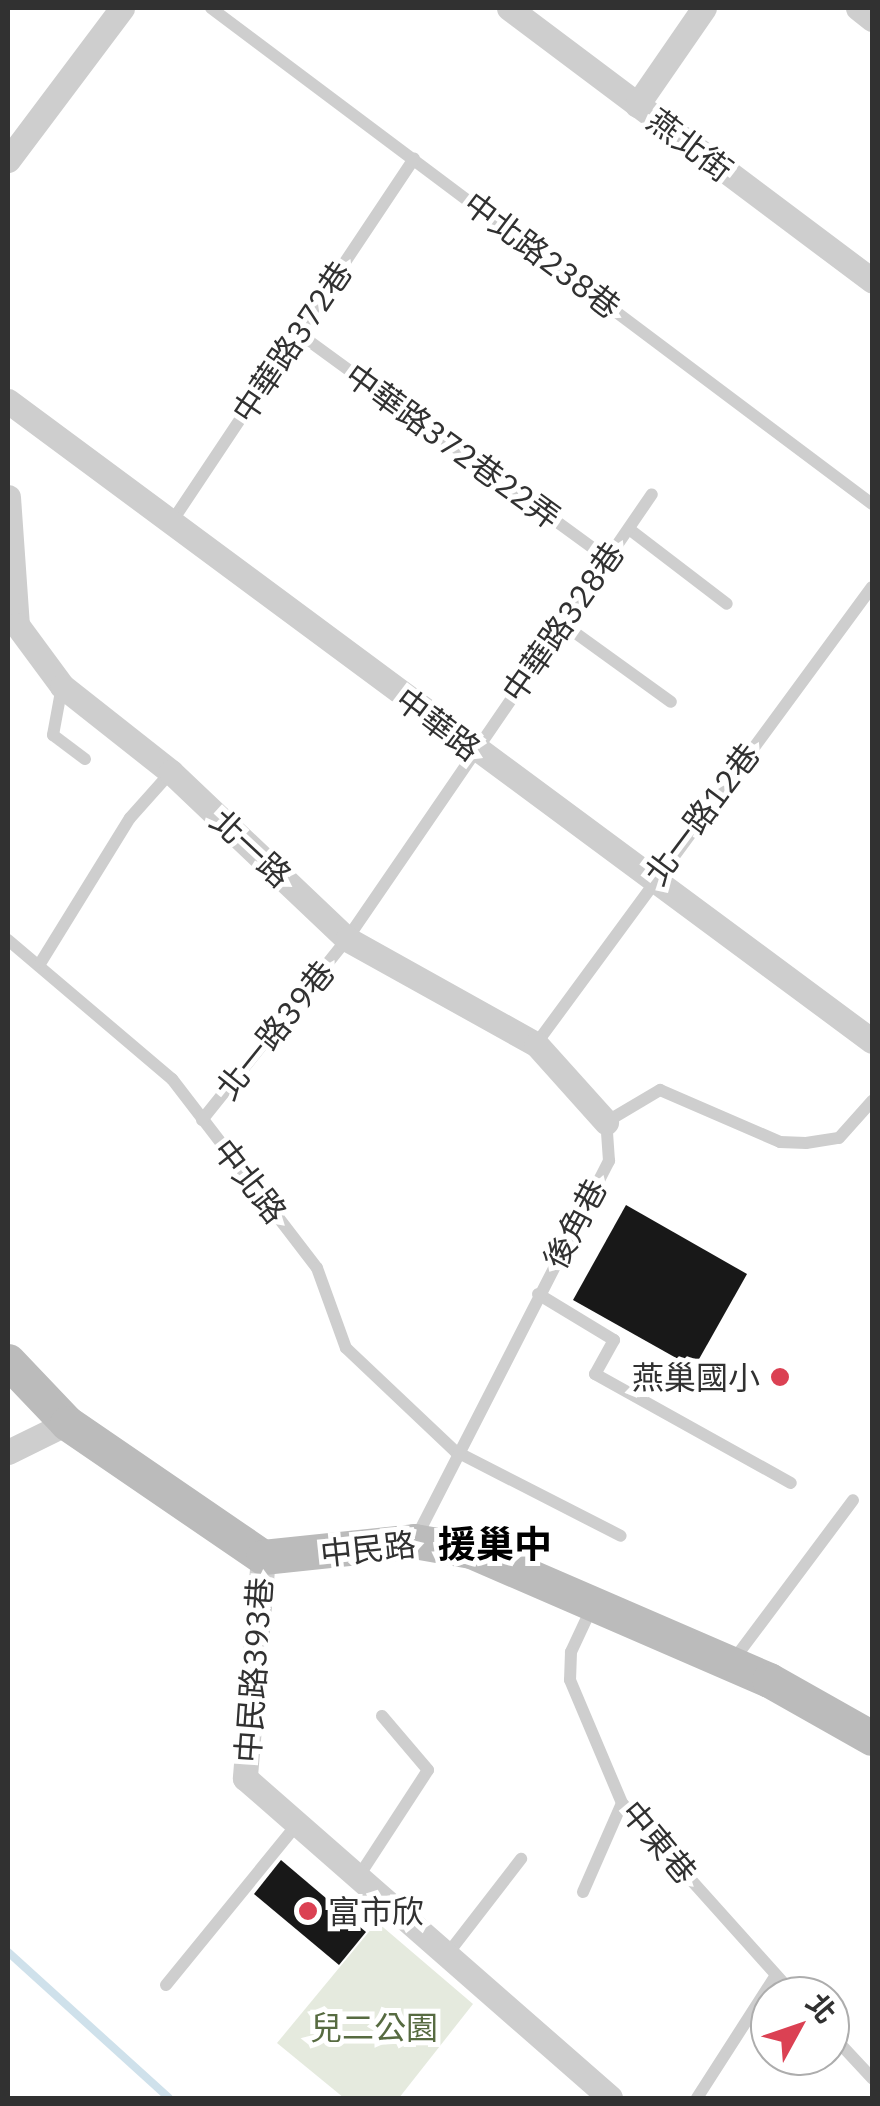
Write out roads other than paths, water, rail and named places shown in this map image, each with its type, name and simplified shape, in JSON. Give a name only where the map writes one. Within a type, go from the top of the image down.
[{"type":"street","points":[[8,160],[122,8]]},
{"type":"street","name":"燕北街","points":[[508,8],[872,281]]},
{"type":"street","points":[[637,105],[704,8]]},
{"type":"street","points":[[858,8],[872,19]]},
{"type":"street","name":"中華路","points":[[8,401],[650,882],[872,1041]]},
{"type":"street","name":"北一路","points":[[8,497],[18,624],[62,686],[171,772],[347,939],[536,1044],[606,1122]]},
{"type":"street","points":[[8,1362],[68,1424],[262,1557]]},
{"type":"street","points":[[8,1452],[68,1424]]},
{"type":"street","name":"中民路","points":[[262,1557],[414,1541],[470,1551],[731,1664],[872,1738]]},
{"type":"street","name":"中民路393巷","points":[[262,1557],[246,1778],[295,1827],[610,2098]]},
{"type":"lane","name":"中北路238巷","points":[[210,8],[872,504]]},
{"type":"lane","name":"中華路372巷","points":[[170,526],[414,159]]},
{"type":"lane","name":"中華路372巷22弄","points":[[298,333],[608,559]]},
{"type":"lane","name":"中華路328巷","points":[[347,939],[652,494]]},
{"type":"lane","points":[[629,529],[727,604]]},
{"type":"lane","name":"北一路12巷","points":[[536,1044],[650,882],[872,587]]},
{"type":"lane","points":[[563,624],[672,702]]},
{"type":"lane","points":[[62,686],[53,735],[85,759]]},
{"type":"lane","points":[[41,962],[130,818],[171,772]]},
{"type":"lane","name":"北一路39巷","points":[[202,1120],[347,939]]},
{"type":"lane","name":"中北路","points":[[8,940],[41,962],[172,1079],[316,1268],[346,1348],[455,1451],[622,1536]]},
{"type":"lane","points":[[606,1122],[660,1090],[780,1142],[806,1143],[839,1138],[872,1101]]},
{"type":"lane","name":"後角巷","points":[[414,1541],[455,1451],[609,1161],[606,1122]]},
{"type":"lane","points":[[538,1294],[614,1340],[595,1374],[791,1483]]},
{"type":"lane","points":[[731,1664],[853,1500]]},
{"type":"lane","name":"中東巷","points":[[592,1607],[571,1652],[570,1680],[622,1803],[776,1975]]},
{"type":"lane","points":[[357,1878],[428,1770],[382,1716]]},
{"type":"lane","points":[[583,1892],[622,1803]]},
{"type":"lane","points":[[166,1984],[295,1827]]},
{"type":"lane","points":[[446,1956],[521,1859]]},
{"type":"lane","points":[[697,2098],[776,1975]]},
{"type":"lane","points":[[850,2054],[872,2078]]},
{"type":"waterway","points":[[8,1952],[169,2098]]},
{"type":"place","name":"燕巢國小","points":[[780,1377]]},
{"type":"place","name":"富市欣","points":[[308,1911]]},
{"type":"district","name":"援巢中","points":[[495,1544]]},
{"type":"park label","name":"兒二公園","points":[[374,2027]]}]
